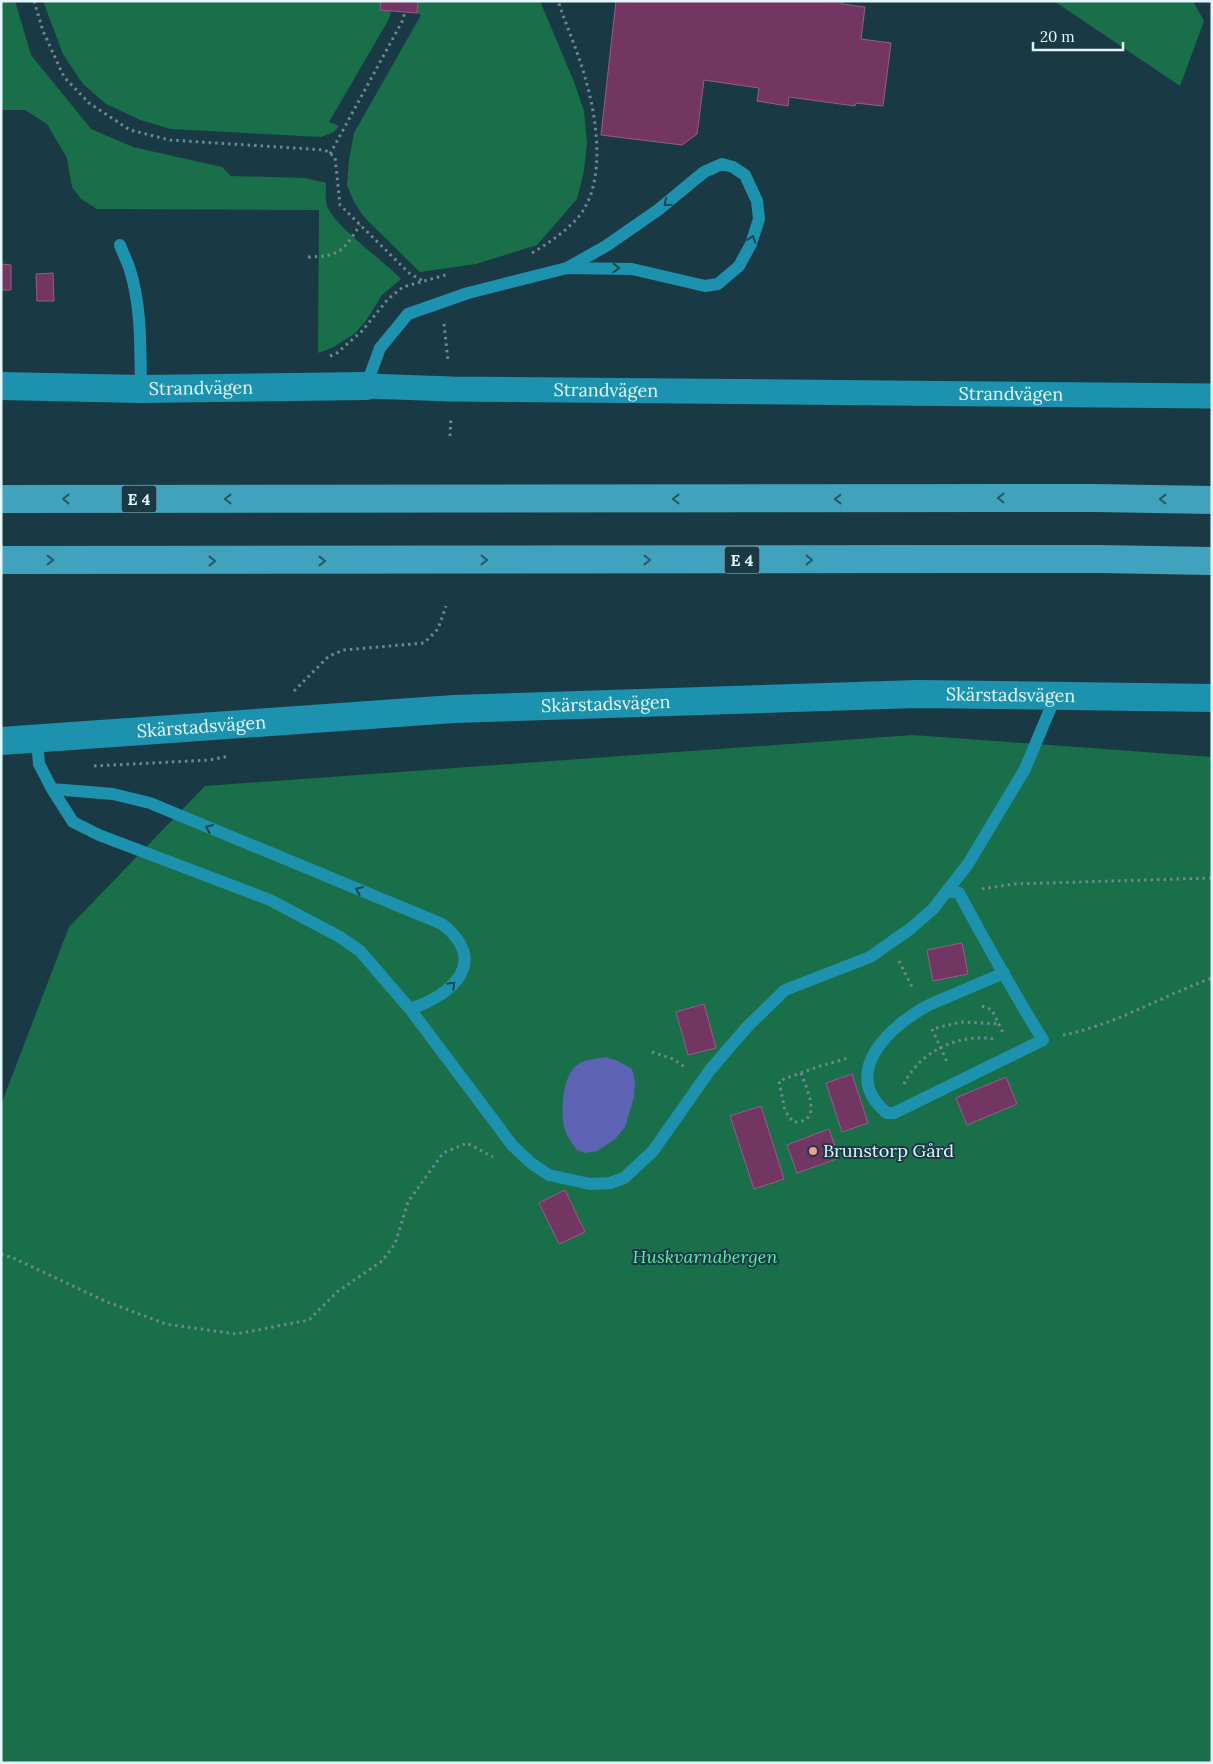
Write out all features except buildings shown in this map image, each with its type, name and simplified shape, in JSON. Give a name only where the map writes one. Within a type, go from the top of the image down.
[{"type":"highway","name":"E 4","points":[[8,498],[1095,498],[1212,500]]},
{"type":"highway","name":"E 4","points":[[1,560],[1098,559],[1212,561]]},
{"type":"main road","name":"Strandvägen","points":[[1,386],[140,389],[366,386]]},
{"type":"main road","name":"Skärstadsvägen","points":[[1,741],[37,740],[454,709],[918,694],[1212,698]]},
{"type":"street","name":"Strandvägen","points":[[366,386],[462,389],[1212,396]]},
{"type":"lane","points":[[366,386],[380,348],[408,314],[468,293],[567,268],[632,269],[705,286],[718,284],[739,266],[751,244],[759,219],[757,201],[745,175],[733,167],[722,164],[704,172],[658,210],[606,246],[567,268]]},
{"type":"lane","points":[[120,245],[130,269],[139,310],[141,336],[140,389]]},
{"type":"lane","points":[[37,740],[38,764],[73,822],[99,835],[270,900],[340,937],[360,950],[410,1008],[512,1146],[530,1163],[549,1175],[590,1184],[610,1183],[624,1178],[653,1151],[710,1070],[747,1027],[785,990],[870,957],[891,943],[954,892],[968,864],[1025,769],[1056,696]]},
{"type":"lane","points":[[52,789],[113,794],[150,803],[442,924],[454,934],[461,944],[464,955],[463,971],[454,984],[439,996],[426,1004],[410,1008]]},
{"type":"lane","points":[[954,892],[989,949],[1004,974],[1043,1040],[894,1113],[887,1114],[876,1104],[868,1089],[866,1078],[871,1059],[878,1047],[896,1027],[922,1008],[1004,974]]},
{"type":"path","points":[[34,1],[43,30],[64,77],[89,103],[130,130],[170,140],[325,150],[335,157],[340,205],[409,273],[428,286]]},
{"type":"path","points":[[526,256],[556,238],[580,214],[596,178],[595,121],[586,81],[558,1]]},
{"type":"path","points":[[330,154],[404,18],[404,12]]},
{"type":"path","points":[[308,257],[328,256],[339,251],[347,244],[360,225]]},
{"type":"path","points":[[322,359],[337,352],[362,331],[388,299],[403,287],[450,274]]},
{"type":"path","points":[[294,721],[292,700],[294,689],[329,656],[344,650],[424,643],[438,629],[446,606]]},
{"type":"path","points":[[954,892],[1013,884],[1212,878]]},
{"type":"path","points":[[891,943],[922,1008]]},
{"type":"path","points":[[1043,1040],[1088,1029],[1125,1015],[1182,988],[1212,978]]},
{"type":"path","points":[[975,1006],[986,1007],[992,1010],[1007,1041]]},
{"type":"path","points":[[925,1033],[946,1024],[961,1022],[1000,1024]]},
{"type":"path","points":[[934,1035],[947,1060]]},
{"type":"path","points":[[894,1113],[898,1096],[914,1067],[926,1056],[940,1048],[968,1039],[985,1038],[1007,1041],[1026,1048]]},
{"type":"path","points":[[652,1052],[673,1059]]},
{"type":"path","points":[[801,1073],[812,1106],[811,1114],[808,1120],[793,1122],[785,1111],[779,1081],[801,1073],[856,1056],[871,1059]]},
{"type":"path","points":[[1,1254],[54,1276],[106,1302],[166,1324],[236,1334],[309,1320],[337,1292],[382,1261],[395,1244],[408,1202],[443,1153],[467,1143]]},
{"type":"green space","points":[[1,1],[15,1],[31,55],[91,129],[133,147],[222,167],[231,176],[305,178],[326,183],[326,203],[331,214],[349,233],[401,279],[382,295],[366,321],[354,334],[332,348],[318,353],[319,210],[97,209],[81,199],[72,187],[67,158],[47,124],[25,110],[3,110],[1,106]]},
{"type":"green space","points":[[43,1],[381,1],[380,10],[391,11],[389,19],[329,122],[339,126],[334,132],[321,137],[171,129],[140,120],[106,104],[83,84],[63,54]]},
{"type":"green space","points":[[418,1],[540,1],[584,111],[587,143],[584,171],[577,199],[537,245],[476,264],[420,272],[364,217],[354,202],[347,185],[354,133],[421,15],[417,13]]},
{"type":"green space","points":[[1054,1],[1193,1],[1204,21],[1180,86]]},
{"type":"green space","name":"Huskvarnabergen","points":[[913,735],[1212,757],[1212,1763],[1,1763],[1,1105],[69,927],[205,786]]},
{"type":"shaded area","points":[[606,1057],[632,1069],[635,1081],[634,1097],[625,1127],[615,1139],[597,1151],[585,1153],[577,1150],[565,1130],[563,1123],[563,1096],[571,1071],[576,1066],[586,1061]]},
{"type":"place","name":"Brunstorp Gård","points":[[813,1151]]}]
